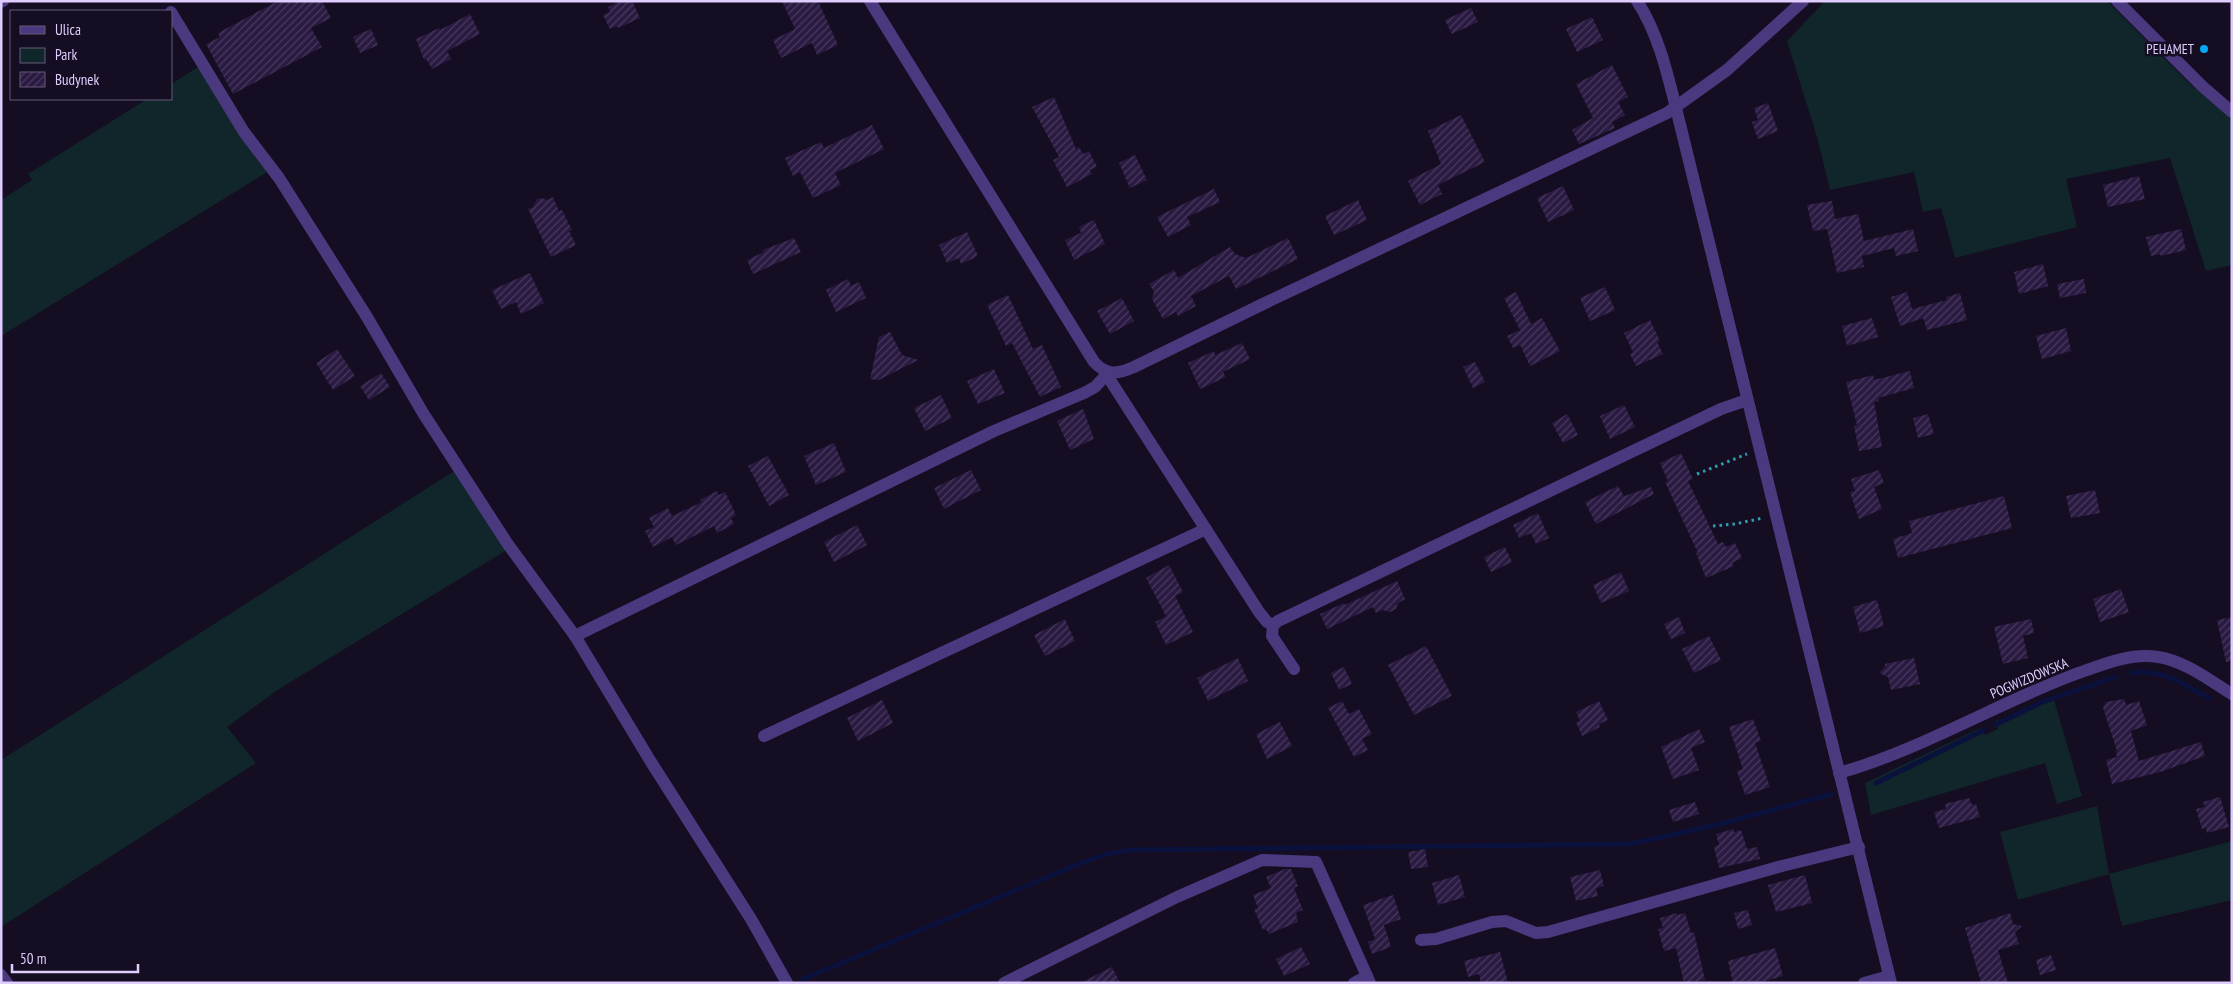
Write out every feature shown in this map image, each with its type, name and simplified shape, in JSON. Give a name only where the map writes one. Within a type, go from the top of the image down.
[{"type":"street","points":[[870,1],[1094,362],[1108,373],[1115,374],[1134,367],[1676,108],[1695,92],[1728,70],[1803,1]]},
{"type":"street","points":[[1637,1],[1658,46],[1676,108],[1890,979],[1864,983]]},
{"type":"street","points":[[2117,1],[2202,86],[2232,112]]},
{"type":"street","points":[[172,13],[244,132],[279,178],[367,317],[428,421],[507,542],[575,636],[651,762],[751,919],[787,983]]},
{"type":"street","points":[[575,636],[986,435],[1095,387],[1108,373]]},
{"type":"street","points":[[1108,373],[1113,386],[1258,612],[1273,625]]},
{"type":"street","points":[[1273,625],[1284,618],[1721,409],[1747,400]]},
{"type":"street","points":[[764,736],[1206,529]]},
{"type":"street","points":[[1273,625],[1272,636],[1294,669]]},
{"type":"street","name":"POGWIZDOWSKA","points":[[1839,773],[1873,764],[2045,686],[2102,665],[2137,656],[2156,656],[2172,660],[2232,694]]},
{"type":"street","points":[[1421,940],[1436,938],[1492,922],[1506,921],[1536,933],[1548,932],[1782,866],[1859,847]]},
{"type":"street","points":[[1004,983],[1177,897],[1262,860],[1316,862],[1368,980],[1354,983]]},
{"type":"street","points":[[1,975],[7,983]]},
{"type":"path","points":[[1697,474],[1759,449]]},
{"type":"path","points":[[1713,526],[1757,520],[1775,512]]},
{"type":"green space","points":[[1825,1],[2107,1],[2190,84],[2232,119],[2232,265],[2206,271],[2170,158],[2066,179],[2077,227],[1955,258],[1941,208],[1923,212],[1914,172],[1830,190],[1817,137],[1787,41]]},
{"type":"green space","points":[[198,67],[269,171],[1,336],[1,200],[32,180],[28,174],[145,100],[172,100],[172,83]]},
{"type":"green space","points":[[454,471],[507,550],[279,689],[227,727],[256,763],[1,927],[1,760]]},
{"type":"green space","points":[[2054,700],[2082,796],[2057,804],[2045,763],[1871,815],[1865,783],[1980,728],[1985,735],[1998,729],[1995,721]]},
{"type":"green space","points":[[2097,806],[2109,874],[2018,900],[2000,832]]},
{"type":"green space","points":[[2232,841],[2232,900],[2122,926],[2109,874]]},
{"type":"building","points":[[278,1],[322,1],[331,18],[311,28],[322,47],[233,94],[206,44],[220,37],[218,33]]},
{"type":"building","points":[[620,1],[632,1],[640,18],[618,28],[617,26],[610,29],[603,15],[610,12],[608,7]]},
{"type":"building","points":[[782,1],[818,1],[838,45],[817,55],[812,43],[781,58],[773,40],[795,29]]},
{"type":"building","points":[[1471,8],[1478,22],[1452,34],[1445,20]]},
{"type":"building","points":[[470,14],[480,34],[447,51],[451,59],[432,69],[426,59],[424,60],[416,39],[439,28],[440,30]]},
{"type":"building","points":[[1592,17],[1603,40],[1577,52],[1566,29]]},
{"type":"building","points":[[371,29],[378,45],[360,53],[353,37]]},
{"type":"building","points":[[1612,65],[1628,97],[1618,102],[1625,115],[1612,122],[1615,128],[1579,144],[1572,130],[1593,118],[1576,84]]},
{"type":"building","points":[[1054,97],[1076,149],[1079,147],[1083,154],[1089,151],[1097,167],[1090,170],[1092,174],[1067,187],[1053,160],[1059,157],[1032,107]]},
{"type":"building","points":[[1768,103],[1778,131],[1758,139],[1752,122],[1758,120],[1754,108]]},
{"type":"building","points":[[1461,115],[1485,162],[1438,185],[1442,194],[1420,205],[1408,181],[1441,164],[1428,131]]},
{"type":"building","points":[[872,125],[884,149],[835,173],[841,185],[813,198],[800,172],[793,176],[785,158],[821,142],[824,148]]},
{"type":"building","points":[[1135,155],[1147,180],[1130,188],[1119,163]]},
{"type":"building","points":[[2139,176],[2145,199],[2108,207],[2103,185]]},
{"type":"building","points":[[1563,186],[1574,210],[1548,222],[1537,198]]},
{"type":"building","points":[[1214,189],[1220,202],[1187,217],[1191,225],[1168,237],[1157,217]]},
{"type":"building","points":[[553,197],[559,211],[562,210],[572,230],[569,231],[576,245],[551,257],[528,209],[533,207],[537,199],[547,200]]},
{"type":"building","points":[[1358,200],[1367,220],[1334,235],[1325,216]]},
{"type":"building","points":[[1832,201],[1835,219],[1858,214],[1864,241],[1913,229],[1918,251],[1896,256],[1894,248],[1862,256],[1864,267],[1837,273],[1827,229],[1813,231],[1807,205]]},
{"type":"building","points":[[1094,220],[1105,244],[1074,260],[1065,240],[1081,233],[1079,227]]},
{"type":"building","points":[[2181,229],[2186,250],[2161,256],[2160,254],[2151,256],[2146,237]]},
{"type":"building","points":[[967,232],[978,256],[961,264],[959,258],[947,263],[939,245]]},
{"type":"building","points":[[794,238],[801,252],[753,274],[747,260],[764,252],[763,250]]},
{"type":"building","points":[[1288,238],[1298,259],[1236,289],[1229,276],[1191,296],[1196,306],[1178,316],[1176,312],[1163,319],[1152,299],[1154,292],[1149,284],[1174,270],[1178,278],[1230,247],[1235,254],[1246,258]]},
{"type":"building","points":[[2043,264],[2048,286],[2019,294],[2014,272]]},
{"type":"building","points":[[530,273],[544,303],[521,314],[516,302],[501,309],[492,290]]},
{"type":"building","points":[[848,279],[851,286],[859,282],[866,298],[836,312],[826,290]]},
{"type":"building","points":[[2084,279],[2086,293],[2060,298],[2057,284]]},
{"type":"building","points":[[1605,287],[1615,310],[1590,321],[1580,298]]},
{"type":"building","points":[[1516,292],[1531,324],[1542,318],[1560,351],[1530,366],[1520,345],[1513,348],[1507,336],[1520,330],[1504,298]]},
{"type":"building","points":[[1907,292],[1912,309],[1947,300],[1946,297],[1960,293],[1967,320],[1927,330],[1923,318],[1900,326],[1891,297]]},
{"type":"building","points":[[1008,295],[1033,349],[1042,345],[1061,387],[1040,397],[1012,343],[1006,346],[987,305]]},
{"type":"building","points":[[1122,298],[1134,321],[1110,334],[1097,311]]},
{"type":"building","points":[[1872,318],[1878,337],[1847,346],[1842,326]]},
{"type":"building","points":[[1650,320],[1660,341],[1657,342],[1663,354],[1636,366],[1630,354],[1633,352],[1624,333]]},
{"type":"building","points":[[2066,328],[2071,351],[2042,359],[2036,336]]},
{"type":"building","points":[[890,332],[902,355],[918,360],[879,380],[870,379],[879,337]]},
{"type":"building","points":[[1242,343],[1250,359],[1223,372],[1226,377],[1200,389],[1188,363],[1214,351],[1215,355]]},
{"type":"building","points":[[337,349],[355,376],[333,390],[316,363]]},
{"type":"building","points":[[1475,362],[1485,382],[1473,388],[1463,367]]},
{"type":"building","points":[[994,369],[1005,393],[978,404],[967,381]]},
{"type":"building","points":[[1910,371],[1914,388],[1878,398],[1879,401],[1874,402],[1882,447],[1859,451],[1854,426],[1857,425],[1846,382],[1873,375],[1874,380]]},
{"type":"building","points":[[381,373],[390,387],[369,400],[360,386]]},
{"type":"building","points":[[941,395],[952,418],[925,431],[914,408]]},
{"type":"building","points":[[1624,405],[1635,427],[1610,439],[1600,416]]},
{"type":"building","points":[[1083,409],[1094,439],[1070,450],[1057,421]]},
{"type":"building","points":[[1567,414],[1578,435],[1563,443],[1552,423]]},
{"type":"building","points":[[1928,414],[1934,434],[1918,438],[1913,418]]},
{"type":"building","points":[[834,443],[846,472],[816,485],[804,456]]},
{"type":"building","points":[[1681,453],[1693,479],[1688,481],[1718,544],[1723,542],[1726,547],[1735,543],[1742,558],[1732,563],[1734,566],[1706,578],[1696,553],[1698,553],[1665,482],[1668,481],[1660,463]]},
{"type":"building","points":[[768,456],[789,495],[769,506],[748,466]]},
{"type":"building","points":[[971,470],[981,490],[944,509],[934,488]]},
{"type":"building","points":[[1879,470],[1884,483],[1874,487],[1882,509],[1859,519],[1850,492],[1855,491],[1851,479]]},
{"type":"building","points":[[1618,486],[1624,496],[1651,487],[1654,494],[1596,524],[1585,502]]},
{"type":"building","points":[[2095,490],[2100,513],[2071,518],[2066,496]]},
{"type":"building","points":[[717,491],[719,495],[725,492],[736,515],[731,518],[734,524],[717,533],[714,526],[676,545],[672,537],[653,547],[645,531],[654,527],[649,518],[668,508],[672,516],[702,502],[700,500]]},
{"type":"building","points":[[2004,496],[2012,528],[1898,558],[1893,539],[1912,533],[1909,521]]},
{"type":"building","points":[[1538,513],[1549,538],[1536,544],[1531,533],[1519,538],[1513,525]]},
{"type":"building","points":[[857,525],[867,545],[834,562],[824,542]]},
{"type":"building","points":[[1505,547],[1512,562],[1491,572],[1484,557]]},
{"type":"building","points":[[1169,565],[1183,592],[1175,596],[1193,632],[1166,645],[1155,622],[1166,616],[1146,578]]},
{"type":"building","points":[[1621,572],[1629,591],[1601,603],[1593,585]]},
{"type":"building","points":[[1397,581],[1405,599],[1398,603],[1396,609],[1390,612],[1383,610],[1376,613],[1373,607],[1327,629],[1320,614],[1344,603],[1345,605]]},
{"type":"building","points":[[2121,589],[2129,612],[2100,622],[2093,599]]},
{"type":"building","points":[[1877,600],[1884,626],[1860,633],[1853,607]]},
{"type":"building","points":[[1679,617],[1685,633],[1671,639],[1664,624]]},
{"type":"building","points":[[2232,617],[2232,661],[2226,662],[2217,620]]},
{"type":"building","points":[[1065,619],[1075,641],[1045,656],[1034,635]]},
{"type":"building","points":[[2031,619],[2034,633],[2023,636],[2028,658],[2003,664],[1994,627]]},
{"type":"building","points":[[1709,636],[1721,660],[1694,673],[1682,649]]},
{"type":"building","points":[[1426,646],[1452,696],[1414,715],[1388,665]]},
{"type":"building","points":[[1238,658],[1248,681],[1208,701],[1197,678]]},
{"type":"building","points":[[1914,658],[1920,684],[1891,690],[1888,677],[1879,673],[1885,667],[1885,664]]},
{"type":"building","points":[[1344,667],[1352,684],[1339,690],[1331,673]]},
{"type":"building","points":[[2124,699],[2126,705],[2139,701],[2147,725],[2131,731],[2139,761],[2201,742],[2205,756],[2160,772],[2112,784],[2106,760],[2117,757],[2117,751],[2103,708],[2106,702]]},
{"type":"building","points":[[882,700],[893,723],[858,741],[847,718]]},
{"type":"building","points":[[1342,701],[1349,714],[1359,709],[1372,734],[1362,739],[1368,750],[1354,757],[1328,708]]},
{"type":"building","points":[[1599,701],[1608,720],[1599,724],[1600,727],[1582,736],[1576,722],[1580,721],[1576,712]]},
{"type":"building","points":[[1753,719],[1761,741],[1755,743],[1770,787],[1745,795],[1737,771],[1743,769],[1729,727]]},
{"type":"building","points":[[1280,722],[1292,746],[1267,759],[1256,734]]},
{"type":"building","points":[[1699,729],[1705,742],[1691,748],[1699,770],[1673,779],[1661,747]]},
{"type":"building","points":[[2220,797],[2229,827],[2207,833],[2206,828],[2202,829],[2196,809],[2205,807],[2203,802]]},
{"type":"building","points":[[1969,798],[1972,805],[1976,804],[1980,817],[1939,828],[1934,812],[1946,809],[1945,804]]},
{"type":"building","points":[[1695,802],[1699,814],[1673,822],[1669,810]]},
{"type":"building","points":[[1733,829],[1734,832],[1741,830],[1747,849],[1757,847],[1760,859],[1719,868],[1714,847],[1719,845],[1716,834]]},
{"type":"building","points":[[1425,849],[1428,867],[1411,869],[1408,852]]},
{"type":"building","points":[[1285,869],[1291,869],[1298,886],[1294,888],[1303,910],[1296,913],[1298,922],[1269,934],[1266,929],[1263,930],[1254,909],[1258,908],[1253,895],[1271,888],[1266,877]]},
{"type":"building","points":[[1600,870],[1604,886],[1596,888],[1598,896],[1576,901],[1570,877]]},
{"type":"building","points":[[1459,875],[1465,897],[1438,905],[1432,883]]},
{"type":"building","points":[[1805,875],[1812,903],[1776,912],[1768,885]]},
{"type":"building","points":[[1393,895],[1401,919],[1384,925],[1391,947],[1372,954],[1368,942],[1375,939],[1363,905]]},
{"type":"building","points":[[1748,910],[1752,925],[1738,929],[1734,913]]},
{"type":"building","points":[[1677,913],[1677,915],[1685,913],[1691,933],[1694,932],[1705,980],[1684,983],[1676,948],[1664,951],[1658,929],[1663,928],[1660,918]]},
{"type":"building","points":[[2010,913],[2013,924],[2022,926],[2015,932],[2019,944],[1998,950],[2008,983],[1981,983],[1965,928]]},
{"type":"building","points":[[1301,947],[1310,964],[1284,976],[1276,959]]},
{"type":"building","points":[[1775,948],[1783,976],[1758,983],[1733,983],[1728,961]]},
{"type":"building","points":[[1500,952],[1508,983],[1481,983],[1479,974],[1468,977],[1464,961]]},
{"type":"building","points":[[2051,955],[2056,970],[2040,975],[2036,960]]},
{"type":"building","points":[[1112,967],[1120,983],[1080,983]]},
{"type":"waterway","points":[[2132,673],[2143,672],[2163,675],[2209,698]]},
{"type":"waterway","points":[[1995,725],[2042,702],[2116,677]]},
{"type":"waterway","points":[[1876,783],[1984,730]]},
{"type":"waterway","points":[[803,979],[1081,863],[1107,854],[1129,850],[1630,844],[1716,825],[1832,794]]},
{"type":"place","name":"PEHAMET","points":[[2204,49]]}]
